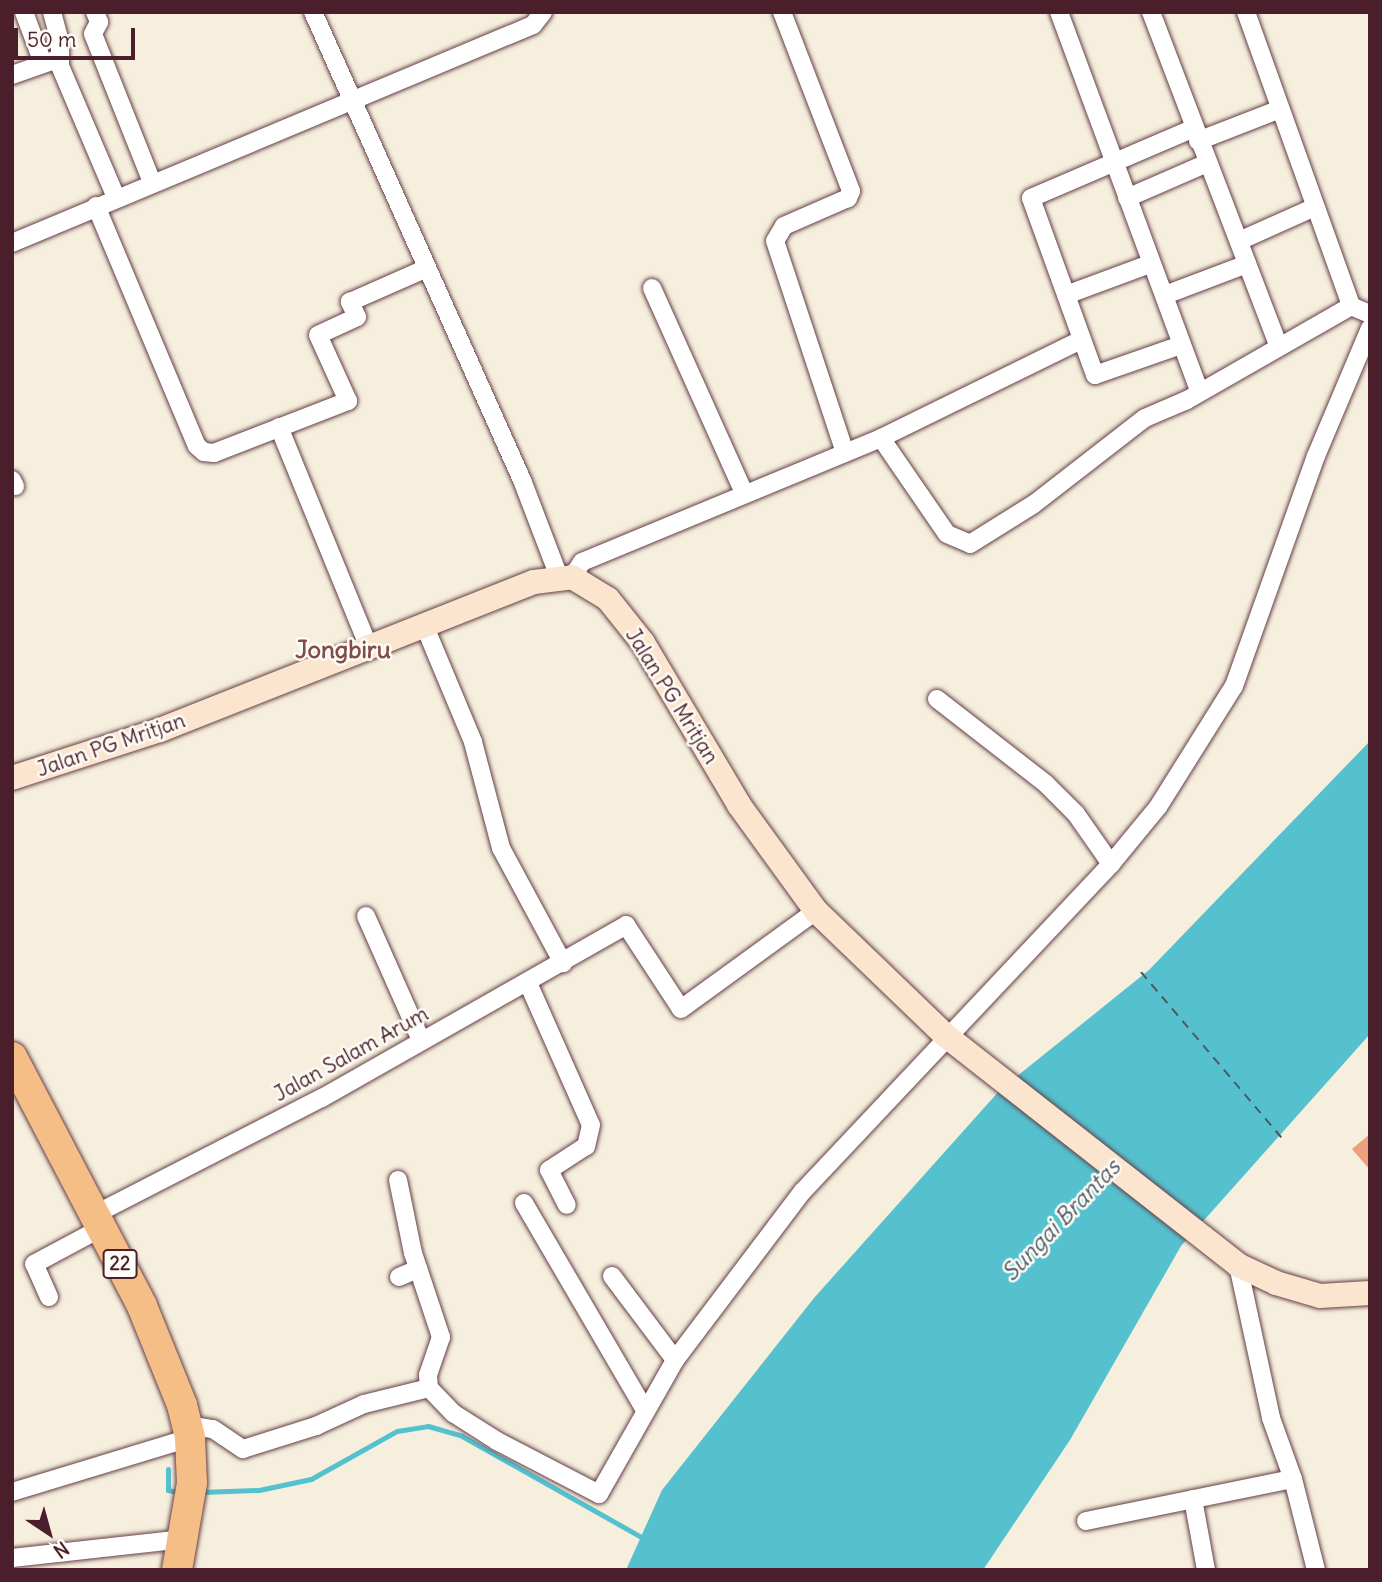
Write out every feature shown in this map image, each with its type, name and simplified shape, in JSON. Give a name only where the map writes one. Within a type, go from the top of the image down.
[{"type":"highway","name":"22","points":[[12,1057],[163,1353],[188,1432],[192,1483],[177,1570]]},
{"type":"main road","name":"Jalan PG Mritjan","points":[[12,778],[160,730],[534,582],[566,577],[608,599],[643,643],[739,805],[816,911],[950,1039],[1238,1265],[1320,1296],[1369,1295]]},
{"type":"street","points":[[24,12],[51,61],[116,197]]},
{"type":"street","points":[[12,75],[51,61],[60,42],[52,12]]},
{"type":"street","points":[[95,12],[99,22],[93,34],[152,182]]},
{"type":"street","points":[[313,12],[566,577],[582,562],[881,438],[1081,340]]},
{"type":"street","points":[[12,243],[116,197],[533,25],[543,12]]},
{"type":"street","points":[[782,12],[851,191],[848,198],[784,226],[775,241],[845,453]]},
{"type":"street","points":[[1059,12],[1150,264],[1165,295],[1199,390]]},
{"type":"street","points":[[1151,12],[1278,345]]},
{"type":"street","points":[[1246,12],[1351,306],[1370,314]]},
{"type":"street","points":[[1181,345],[1103,375],[1093,372],[1031,198],[1114,162],[1279,109]]},
{"type":"street","points":[[1127,198],[1207,163]]},
{"type":"street","points":[[96,206],[197,446],[214,453],[348,401],[318,335],[357,317],[350,302],[427,268]]},
{"type":"street","points":[[1239,241],[1315,207]]},
{"type":"street","points":[[1066,295],[1150,264]]},
{"type":"street","points":[[1165,295],[1247,264]]},
{"type":"street","points":[[652,288],[744,493]]},
{"type":"street","points":[[881,438],[947,534],[970,544],[1034,504],[1144,418],[1351,306]]},
{"type":"street","points":[[429,1388],[453,1413],[497,1441],[599,1494],[643,1408],[675,1360],[803,1191],[950,1039],[1111,864],[1158,807],[1234,686],[1317,456],[1370,328]]},
{"type":"street","points":[[279,427],[369,647]]},
{"type":"street","points":[[425,627],[473,742],[501,848],[563,962]]},
{"type":"street","points":[[937,699],[1046,784],[1076,814],[1111,864]]},
{"type":"street","name":"Jalan Salam Arum","points":[[49,1297],[34,1264],[97,1222],[528,983],[626,925],[681,1009],[816,911]]},
{"type":"street","points":[[366,916],[421,1040]]},
{"type":"street","points":[[528,983],[591,1125],[586,1146],[549,1170],[567,1205]]},
{"type":"street","points":[[398,1180],[418,1269],[441,1337],[429,1388]]},
{"type":"street","points":[[524,1203],[643,1408]]},
{"type":"street","points":[[1238,1265],[1271,1418],[1293,1479],[1316,1570]]},
{"type":"street","points":[[398,1277],[418,1269]]},
{"type":"street","points":[[612,1276],[675,1360]]},
{"type":"street","points":[[12,1492],[188,1432],[213,1429],[243,1449],[316,1426],[364,1404],[429,1388]]},
{"type":"street","points":[[1086,1521],[1293,1479]]},
{"type":"street","points":[[1193,1499],[1206,1570]]},
{"type":"street","points":[[12,1558],[186,1529]]},
{"type":"water","name":"Sungai Brantas","points":[[1370,741],[1370,1034],[1181,1246],[1070,1440],[983,1570],[626,1570],[662,1490],[814,1298],[1000,1090],[1149,970]]},
{"type":"building","points":[[1370,1134],[1370,1170],[1352,1149]]},
{"type":"waterway","points":[[201,1492],[259,1490],[311,1479],[397,1431],[428,1426],[462,1436],[645,1539]]},
{"type":"waterway","points":[[168,1469],[168,1490],[181,1493]]},
{"type":"ferry route","points":[[1141,972],[1282,1138]]},
{"type":"district","name":"Jongbiru","points":[[343,650]]}]
